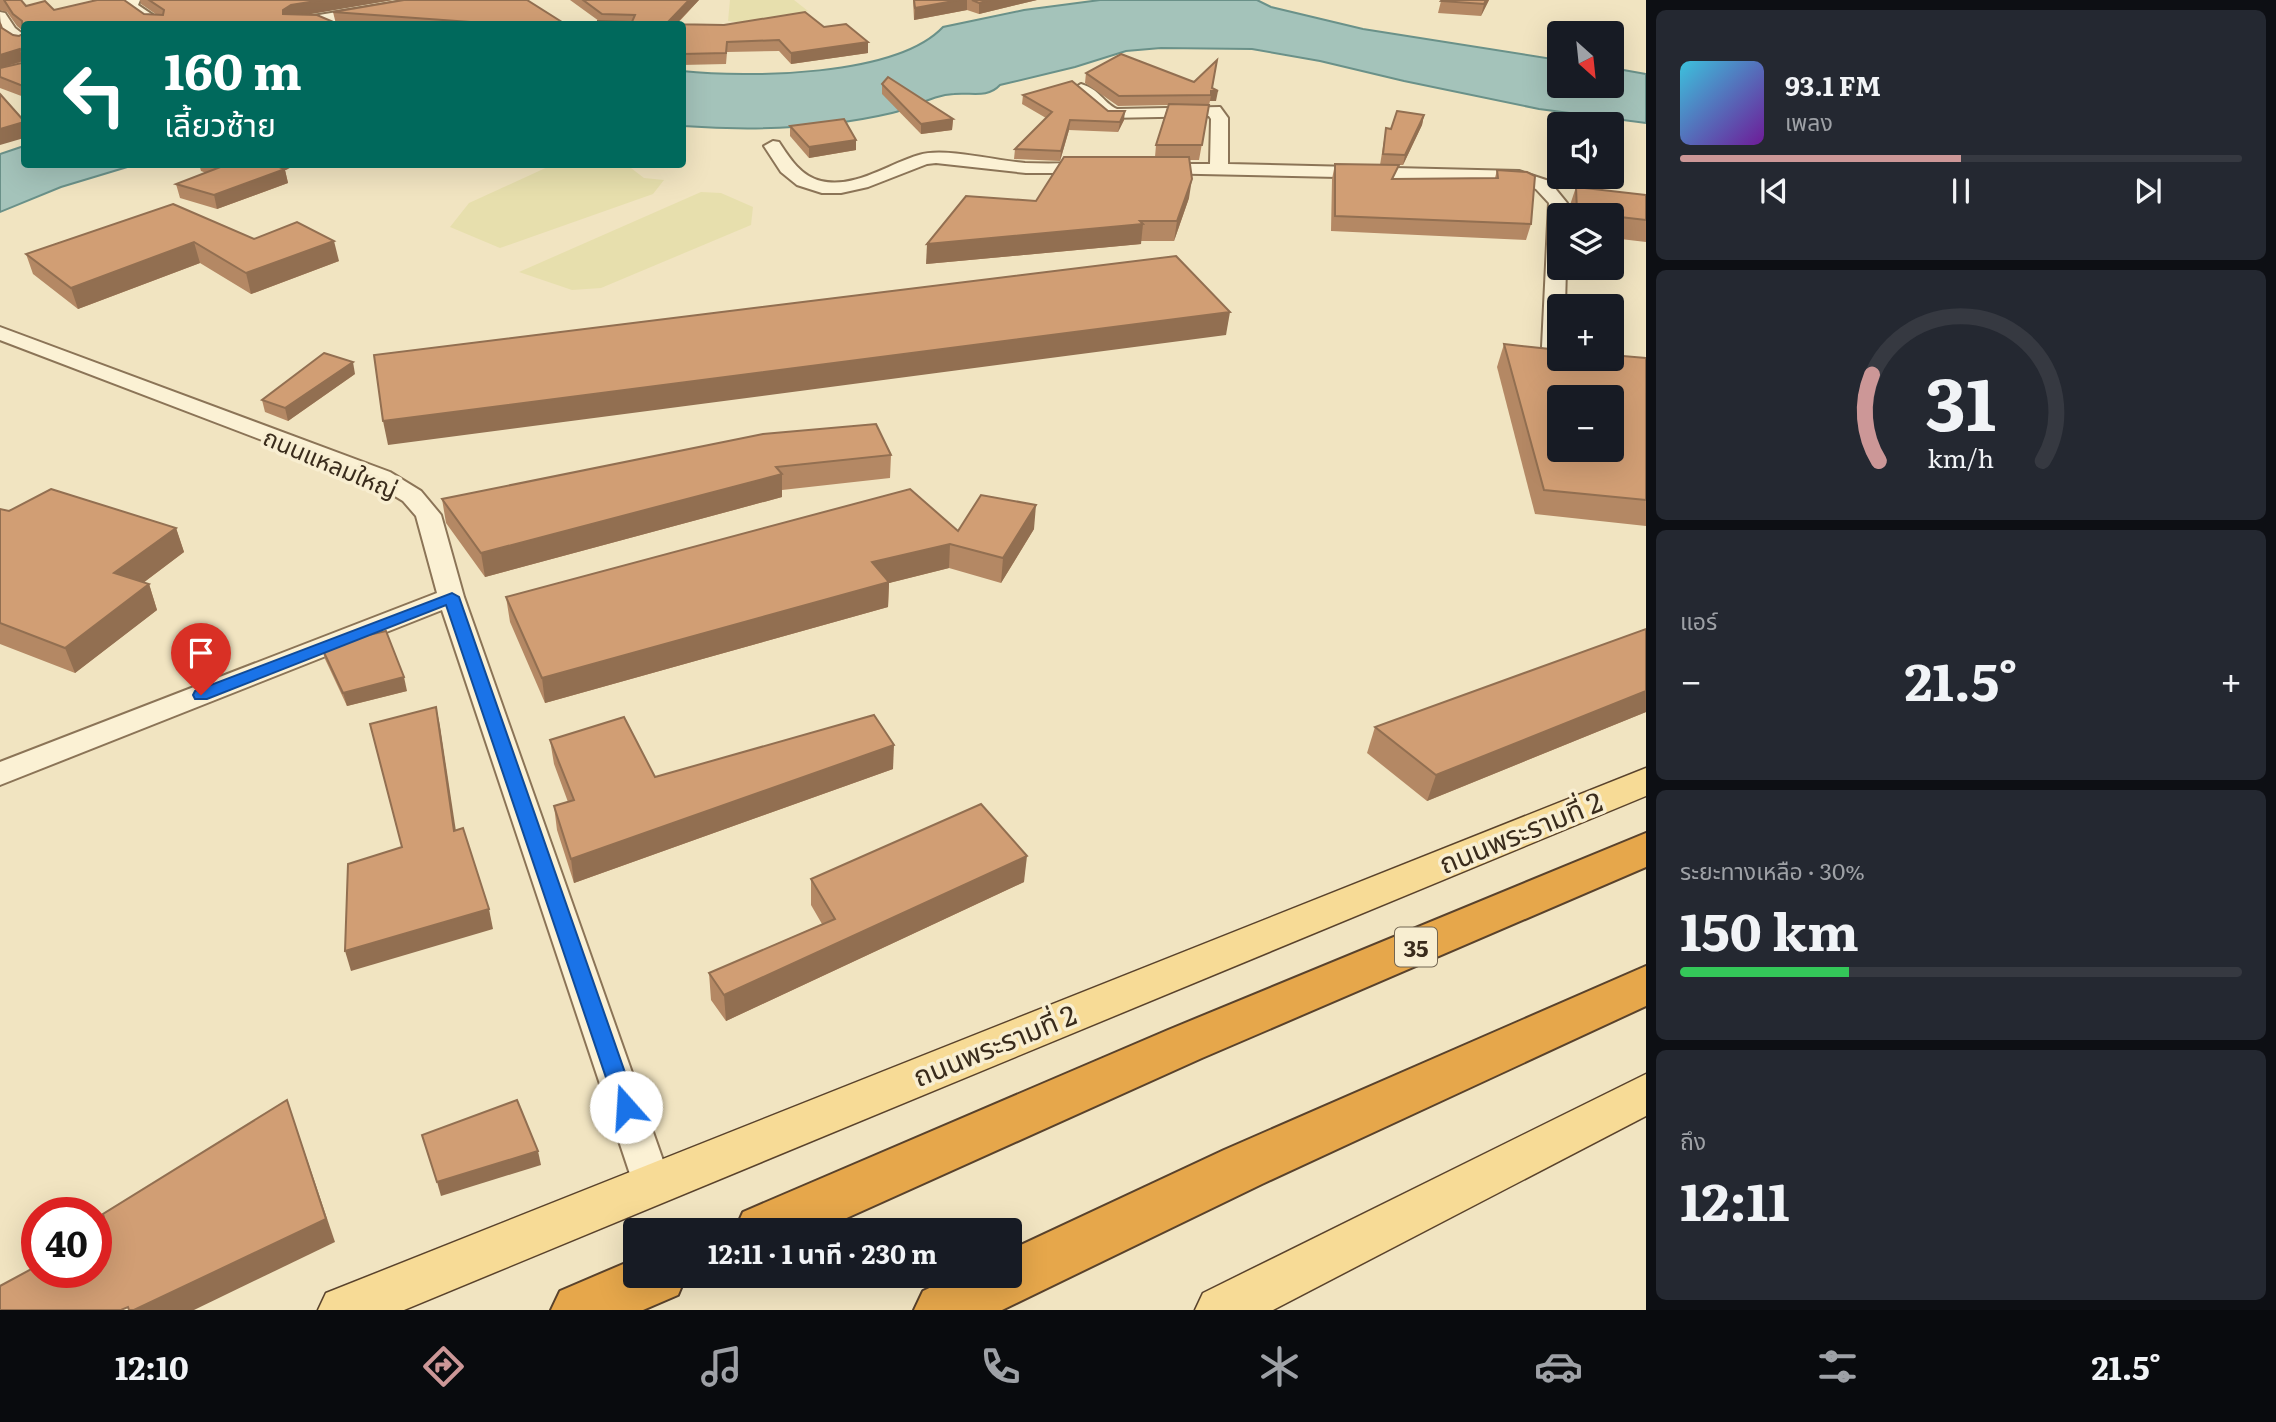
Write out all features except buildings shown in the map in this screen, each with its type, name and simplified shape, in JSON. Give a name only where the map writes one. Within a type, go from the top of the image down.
[{"type":"highway","name":"35","points":[[788,1218],[1185,1044],[1646,849]]},
{"type":"highway","points":[[943,1310],[1243,1167],[1646,985]]},
{"type":"highway","points":[[580,1310],[630,1288]]},
{"type":"main road","name":"ถนนพระรามที่ 2","points":[[344,1310],[1646,781]]},
{"type":"main road","points":[[1222,1310],[1646,1094]]},
{"type":"street","points":[[133,0],[130,6],[153,21]]},
{"type":"street","points":[[312,21],[435,0]]},
{"type":"street","points":[[0,16],[9,31],[21,39]]},
{"type":"street","points":[[1082,89],[1097,98],[1102,108],[1114,114],[1214,111],[1220,118],[1219,168]]},
{"type":"street","points":[[773,146],[781,163],[798,176],[812,186],[831,190],[851,187],[923,159],[936,158],[1026,168],[1109,168]]},
{"type":"street","points":[[1136,168],[1519,176],[1552,191],[1558,203],[1555,294]]},
{"type":"street","name":"ถนนแหลมใหญ่","points":[[0,334],[381,477],[412,496],[428,515],[452,597],[652,1183]]},
{"type":"street","points":[[0,774],[452,597]]},
{"type":"shaded area","points":[[730,0],[794,0],[808,11],[744,23],[728,21]]},
{"type":"shaded area","points":[[545,168],[631,168],[644,178],[664,180],[653,194],[500,248],[450,227],[469,203]]},
{"type":"shaded area","points":[[701,192],[721,193],[753,207],[751,225],[601,288],[572,290],[519,272]]},
{"type":"water","points":[[1100,0],[1257,0],[1271,7],[1363,29],[1547,58],[1547,98],[1624,98],[1624,70],[1646,74],[1646,123],[1624,120],[1624,112],[1562,112],[1539,109],[1320,61],[1252,49],[1161,48],[1126,51],[1075,67],[1000,85],[990,92],[946,95],[900,111],[866,118],[788,127],[686,126],[686,71],[781,73],[857,65],[892,56],[921,44],[943,27],[1024,10]]},
{"type":"water","points":[[21,147],[21,168],[124,168],[61,187],[0,212],[0,154]]},
{"type":"route","points":[[201,695],[452,597],[626,1107]]}]
